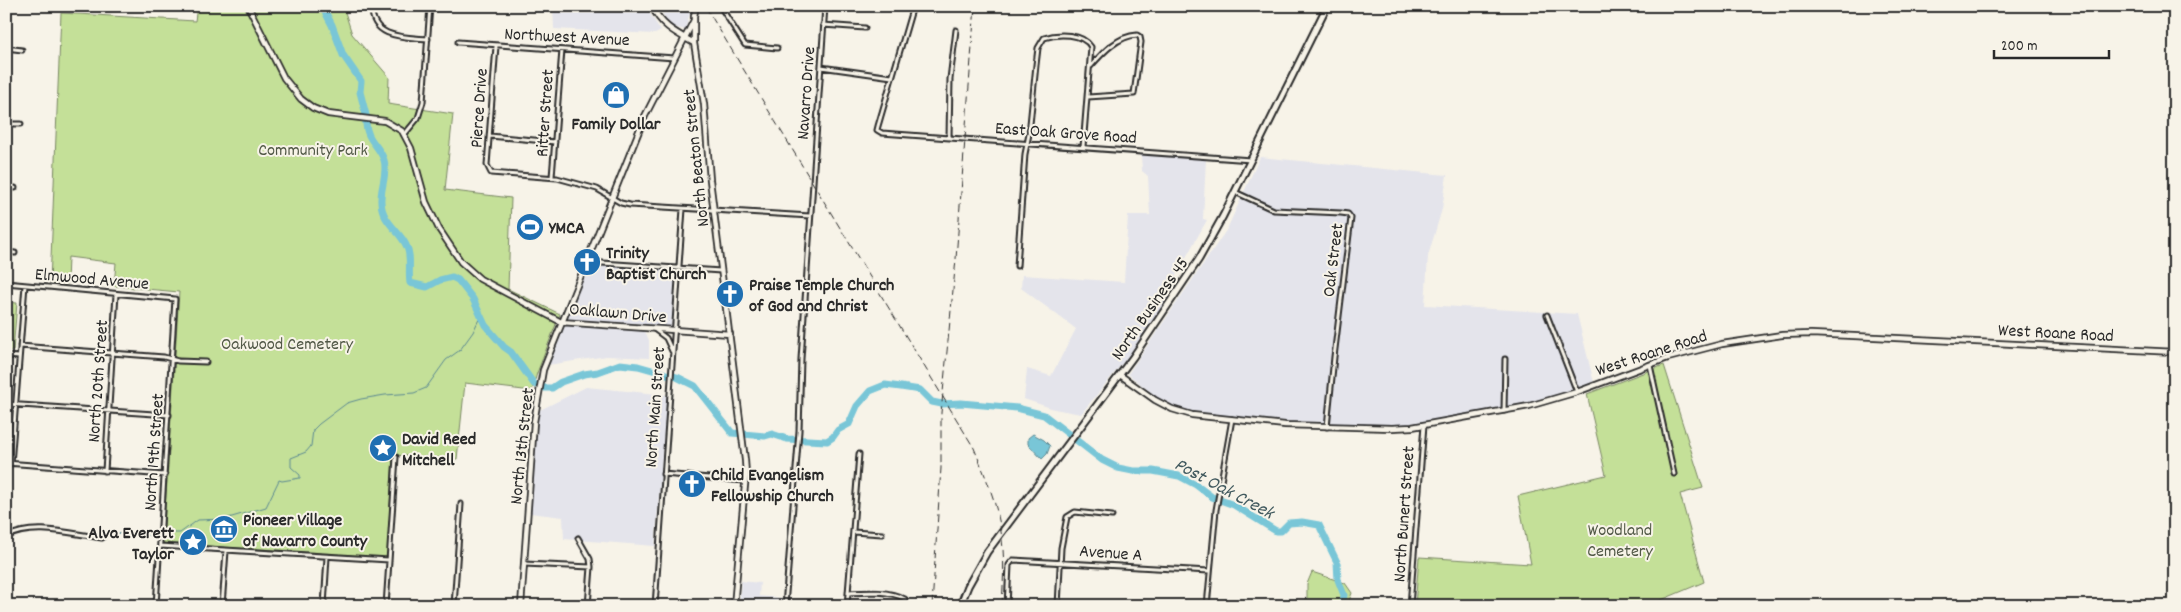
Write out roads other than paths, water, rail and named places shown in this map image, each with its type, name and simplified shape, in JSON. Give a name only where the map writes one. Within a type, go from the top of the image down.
[{"type":"main road","name":"North Business 45","points":[[960,606],[968,586],[987,552],[1120,374],[1195,266],[1235,192],[1327,6]]},
{"type":"street","points":[[248,6],[284,78],[301,99],[313,108],[328,114],[389,122],[404,135],[420,112],[424,98],[430,6]]},
{"type":"street","points":[[372,6],[375,21],[389,34],[428,39]]},
{"type":"street","points":[[652,6],[658,18],[670,30],[694,43]]},
{"type":"street","name":"North Beaton Street","points":[[696,6],[694,43],[704,104],[714,211],[744,454],[745,481],[734,606]]},
{"type":"street","points":[[720,6],[745,45],[777,48]]},
{"type":"street","name":"Navarro Drive","points":[[785,606],[799,431],[801,359],[825,6]]},
{"type":"street","points":[[821,67],[892,77],[913,6]]},
{"type":"street","name":"North 13th Street","points":[[521,606],[534,422],[543,370],[645,116],[694,20]]},
{"type":"street","points":[[824,25],[865,28]]},
{"type":"street","points":[[949,138],[950,79],[956,30]]},
{"type":"street","points":[[1088,97],[1132,95],[1135,91],[1140,37],[1136,35],[1128,36],[1116,43],[1100,55],[1091,67]]},
{"type":"street","points":[[1017,266],[1027,144],[1038,48],[1044,38],[1069,36],[1086,40],[1091,47],[1091,67],[1083,147]]},
{"type":"street","name":"Northwest Avenue","points":[[458,42],[675,58]]},
{"type":"street","name":"Pierce Drive","points":[[496,46],[487,165],[489,172],[552,178]]},
{"type":"street","points":[[6,48],[22,50]]},
{"type":"street","name":"Ritter Street","points":[[552,178],[562,50]]},
{"type":"street","name":"East Oak Grove Road","points":[[892,77],[878,126],[879,132],[886,134],[1251,160]]},
{"type":"street","points":[[6,124],[21,124]]},
{"type":"street","name":"Oaklawn Drive","points":[[404,135],[411,148],[426,202],[447,243],[461,262],[486,284],[561,322],[730,334]]},
{"type":"street","points":[[490,136],[555,142]]},
{"type":"street","points":[[552,178],[597,189],[630,205],[810,216]]},
{"type":"street","points":[[6,188],[15,188]]},
{"type":"street","name":"Oak Street","points":[[1235,192],[1274,210],[1342,213],[1348,214],[1351,218],[1327,427]]},
{"type":"street","name":"North Main Street","points":[[655,606],[683,209]]},
{"type":"street","points":[[6,252],[14,253]]},
{"type":"street","points":[[587,262],[722,271]]},
{"type":"street","name":"Elmwood Avenue","points":[[6,283],[176,299]]},
{"type":"street","points":[[11,464],[25,285]]},
{"type":"street","name":"North 20th Street","points":[[105,471],[116,294]]},
{"type":"street","name":"North 19th Street","points":[[156,606],[176,299]]},
{"type":"street","points":[[1547,315],[1576,392]]},
{"type":"street","points":[[651,328],[666,338],[672,351]]},
{"type":"street","name":"West Roane Road","points":[[1120,374],[1172,410],[1192,415],[1285,425],[1392,428],[1424,425],[1504,411],[1576,392],[1650,365],[1722,344],[1782,335],[1811,334],[2175,352]]},
{"type":"street","points":[[20,346],[112,354],[164,356],[172,360],[206,362]]},
{"type":"street","points":[[6,356],[19,357]]},
{"type":"street","points":[[1504,411],[1505,359]]},
{"type":"street","points":[[1650,365],[1674,474]]},
{"type":"street","points":[[6,404],[169,415]]},
{"type":"street","points":[[1207,606],[1216,510],[1232,419]]},
{"type":"street","name":"North Bunert Street","points":[[1410,606],[1424,425]]},
{"type":"street","points":[[847,606],[859,454]]},
{"type":"street","points":[[386,606],[396,457]]},
{"type":"street","points":[[6,463],[165,475]]},
{"type":"street","points":[[663,474],[745,481]]},
{"type":"street","points":[[454,606],[460,504]]},
{"type":"street","points":[[1058,606],[1060,562],[1067,517],[1075,512],[1112,516]]},
{"type":"street","points":[[6,537],[17,532],[48,530],[102,538]]},
{"type":"street","points":[[853,532],[882,534]]},
{"type":"street","points":[[578,538],[590,559],[592,567],[588,606]]},
{"type":"street","points":[[160,546],[389,560]]},
{"type":"street","points":[[222,606],[226,551]]},
{"type":"street","points":[[324,606],[327,557]]},
{"type":"street","name":"Avenue A","points":[[1007,606],[1011,560],[1209,571]]},
{"type":"street","points":[[524,564],[592,567]]},
{"type":"street","points":[[848,592],[874,592],[898,595],[905,599],[905,606]]},
{"type":"street","points":[[156,606],[161,606]]},
{"type":"water","points":[[1033,434],[1050,446],[1047,454],[1042,459],[1028,444],[1028,438]]},
{"type":"waterway","name":"Post Oak Creek","points":[[322,6],[332,25],[343,55],[361,81],[360,92],[366,115]]},
{"type":"waterway","name":"Post Oak Creek","points":[[366,122],[370,138],[382,155],[385,165],[381,197],[382,209],[384,215],[408,249],[410,283],[427,287],[440,280],[452,277],[458,280],[473,299],[485,325],[504,347],[511,352],[534,384],[545,388],[552,388],[561,382],[620,364],[638,366],[677,377],[695,386],[732,433],[765,436],[772,434],[787,439],[827,441],[838,430],[849,424],[857,406],[870,391],[885,385],[920,390],[932,402],[942,404],[961,403],[1017,408],[1044,415],[1102,460],[1118,468],[1133,471],[1153,471],[1179,476],[1196,485],[1212,497],[1234,505],[1276,531],[1281,531],[1289,523],[1302,522],[1319,525],[1337,562],[1338,580],[1344,595],[1342,606]]},
{"type":"waterway","points":[[167,533],[180,533],[198,520],[225,519],[266,507],[279,480],[300,478],[300,475],[291,467],[291,458],[306,452],[311,446],[313,430],[319,424],[347,403],[385,395],[414,393],[426,388],[446,360],[460,350],[473,332],[481,315]]},
{"type":"waterway","points":[[114,533],[156,536]]},
{"type":"railway","points":[[705,6],[974,448],[998,516],[1004,564],[1002,606]]},
{"type":"railway","points":[[932,606],[941,468],[941,413],[956,259],[975,6]]},
{"type":"place","name":"Family Dollar","points":[[616,95]]},
{"type":"place","name":"YMCA","points":[[530,227]]},
{"type":"place","name":"Trinity Baptist Church","points":[[587,262]]},
{"type":"place","name":"Praise Temple Church of God and Christ","points":[[730,294]]},
{"type":"place","name":"David Reed Mitchell","points":[[383,448]]},
{"type":"place","name":"Child Evangelism Fellowship Church","points":[[692,484]]},
{"type":"place","name":"Pioneer Village of Navarro County","points":[[224,529]]},
{"type":"place","name":"Alva Everett Taylor","points":[[193,542]]},
{"type":"park label","name":"Community Park","points":[[313,149]]},
{"type":"park label","name":"Oakwood Cemetery","points":[[287,343]]},
{"type":"park label","name":"Woodland Cemetery","points":[[1620,539]]}]
